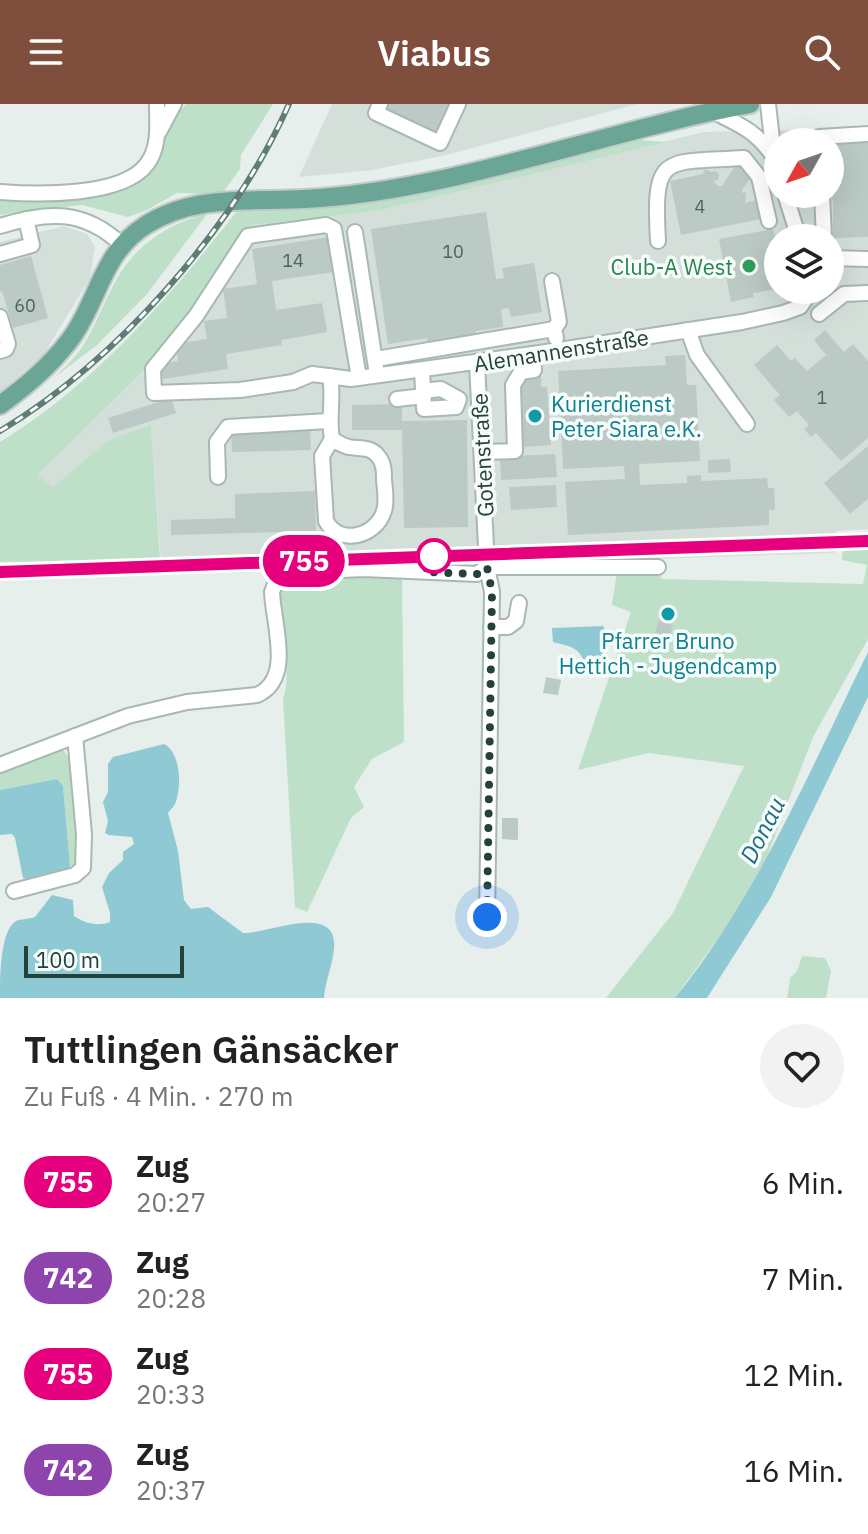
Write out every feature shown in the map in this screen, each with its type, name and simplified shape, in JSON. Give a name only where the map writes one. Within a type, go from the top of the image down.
[{"type":"main road","points":[[0,405],[59,354],[84,317],[108,262],[122,245],[148,223],[194,204],[342,196],[441,179],[750,104]]},
{"type":"street","points":[[157,104],[157,136]]},
{"type":"street","points":[[0,192],[42,195],[105,186],[135,176],[147,164],[174,104]]},
{"type":"street","points":[[380,104],[376,113],[440,143],[458,104]]},
{"type":"street","points":[[768,104],[771,128]]},
{"type":"street","points":[[712,111],[748,128],[764,144]]},
{"type":"street","points":[[844,135],[868,134]]},
{"type":"street","points":[[658,241],[655,197],[660,176],[675,162],[744,158],[759,177],[769,221]]},
{"type":"street","points":[[0,226],[54,214],[85,220],[106,230],[122,245]]},
{"type":"street","points":[[0,254],[32,245],[26,219]]},
{"type":"street","name":"Alemannenstraße","points":[[359,378],[334,229],[326,225],[248,236],[196,316],[153,369],[151,381],[154,393],[167,393],[240,390],[293,382],[312,374],[359,378],[376,376],[688,330],[783,313],[795,310],[801,304]]},
{"type":"street","points":[[355,232],[376,359],[376,376]]},
{"type":"street","points":[[844,258],[868,259]]},
{"type":"street","points":[[376,359],[554,329],[559,322],[552,281]]},
{"type":"street","points":[[819,314],[844,294],[868,293]]},
{"type":"street","points":[[0,317],[8,344],[6,349],[0,351]]},
{"type":"street","points":[[554,329],[558,350]]},
{"type":"street","points":[[688,330],[697,355],[747,424]]},
{"type":"street","points":[[482,452],[515,451],[513,385],[521,372],[534,370],[533,354]]},
{"type":"street","name":"Gotenstraße","points":[[477,363],[487,567],[492,592],[487,917]]},
{"type":"street","points":[[397,399],[424,394],[422,370]]},
{"type":"street","points":[[330,376],[332,390],[328,421],[332,439],[322,456],[326,521],[331,530],[339,535],[360,535],[383,515],[384,468],[380,457],[373,451],[345,447],[332,439]]},
{"type":"street","points":[[218,477],[217,442],[228,427],[328,421]]},
{"type":"street","points":[[0,765],[128,716],[178,704],[257,695],[266,691],[275,681],[279,663],[272,592],[274,584],[285,575],[364,569],[477,574],[487,567],[658,567]]},
{"type":"street","points":[[491,627],[508,627],[516,621],[519,603]]},
{"type":"street","points":[[14,891],[75,875],[83,868],[84,834],[75,736]]},
{"type":"shaded area","points":[[332,104],[637,104],[446,155],[372,170],[299,177]]},
{"type":"shaded area","points":[[868,128],[868,529],[836,531],[834,553],[162,575],[151,426],[107,441],[52,488],[38,475],[148,366],[189,319],[252,225],[377,211],[704,132],[764,131],[764,208],[844,208],[844,129]]},
{"type":"shaded area","points":[[64,226],[87,234],[95,247],[90,278],[44,354],[0,392],[0,242]]},
{"type":"green space","points":[[186,104],[273,104],[241,155],[240,169],[222,194],[177,193],[128,217],[82,205],[0,215],[0,197],[85,196],[129,186],[150,173],[171,122]]},
{"type":"green space","points":[[640,140],[666,142],[377,211],[252,225],[189,319],[148,366],[38,475],[53,487],[107,441],[151,425],[160,559],[0,562],[0,442],[68,393],[129,337],[237,211],[332,207],[424,194]]},
{"type":"green space","points":[[207,214],[147,294],[97,345],[55,377],[81,348],[118,277],[135,254],[168,229]]},
{"type":"green space","points":[[868,548],[868,639],[813,737],[766,859],[732,919],[675,998],[606,998],[673,913],[744,766],[649,753],[578,770],[631,612],[612,605],[617,571],[660,572],[661,579],[863,584],[867,565],[842,560],[843,550]]},
{"type":"green space","points":[[402,577],[404,742],[372,759],[354,787],[364,807],[351,818],[307,912],[295,907],[283,699],[286,671],[280,599],[284,585],[298,579]]},
{"type":"green space","points":[[60,746],[74,765],[80,863],[70,866],[63,786],[57,779],[0,790],[0,769]]},
{"type":"green space","points":[[802,956],[825,958],[831,971],[826,998],[787,998],[790,978],[797,971]]},
{"type":"water","points":[[603,626],[606,643],[591,669],[585,668],[582,656],[575,649],[553,642],[552,628]]},
{"type":"water","points":[[868,652],[868,697],[771,897],[707,998],[675,998],[732,917],[781,831]]},
{"type":"water","points":[[164,744],[173,754],[178,769],[178,794],[168,813],[178,851],[184,900],[191,909],[208,907],[243,933],[299,923],[325,926],[332,934],[334,948],[324,998],[0,998],[2,955],[11,926],[16,921],[35,917],[52,895],[73,900],[74,916],[82,921],[96,924],[110,922],[102,887],[109,873],[123,860],[123,852],[134,844],[132,837],[105,833],[108,821],[103,802],[108,792],[108,764],[113,757]]},
{"type":"water","points":[[57,779],[63,786],[70,866],[48,878],[23,878],[15,838],[12,834],[0,835],[0,790]]},
{"type":"building","points":[[385,104],[450,104],[438,132],[383,108]]},
{"type":"building","points":[[844,140],[868,140],[868,237],[844,238],[844,224],[833,224],[833,208],[844,208]]},
{"type":"building","points":[[737,163],[753,174],[742,193],[746,192],[745,203],[757,200],[761,219],[681,235],[670,181],[703,174],[704,170],[708,170],[716,171],[718,180],[713,181],[722,186]]},
{"type":"building","points":[[486,212],[496,279],[504,278],[502,268],[534,263],[542,312],[511,317],[509,308],[501,309],[503,327],[476,331],[477,337],[429,353],[427,338],[388,344],[371,229]]},
{"type":"building","name":"Club-A West","points":[[764,231],[764,291],[731,302],[719,239]]},
{"type":"building","points":[[329,237],[334,272],[272,281],[276,310],[322,303],[327,332],[281,340],[282,345],[226,354],[228,369],[163,379],[160,364],[178,361],[175,344],[207,339],[204,321],[227,318],[223,289],[257,284],[252,249]]},
{"type":"building","points":[[31,256],[48,318],[13,328],[0,292],[0,265]]},
{"type":"building","points":[[825,330],[844,352],[853,344],[868,361],[868,438],[841,461],[816,433],[811,437],[804,429],[809,425],[797,411],[789,417],[774,400],[780,395],[754,365],[777,345],[791,361],[795,358],[807,371],[826,355],[814,340]]},
{"type":"building","points":[[685,355],[687,385],[696,385],[700,461],[639,464],[640,485],[687,483],[687,476],[701,475],[701,481],[767,478],[768,488],[774,488],[775,510],[769,510],[769,525],[568,535],[565,482],[625,479],[624,466],[563,469],[558,371],[666,365],[665,356]]},
{"type":"building","name":"Kurierdienst Peter Siara e.K.","points":[[541,375],[541,387],[547,387],[551,445],[522,447],[518,377]]},
{"type":"building","points":[[171,398],[176,413],[113,433],[108,418]]},
{"type":"building","points":[[402,404],[402,421],[467,420],[468,527],[404,528],[402,430],[352,430],[352,405]]},
{"type":"building","points":[[310,427],[311,450],[232,452],[231,429]]},
{"type":"building","points":[[868,446],[868,499],[850,514],[824,483]]},
{"type":"building","points":[[555,454],[557,477],[501,480],[500,457]]},
{"type":"building","points":[[730,459],[731,472],[708,473],[708,460]]},
{"type":"building","points":[[556,485],[557,507],[511,510],[509,487]]},
{"type":"building","points":[[315,491],[316,531],[171,535],[171,520],[235,518],[235,494]]},
{"type":"building","name":"Pfarrer Bruno Hettich - Jugendcamp","points":[[665,605],[676,609],[671,622],[660,618]]},
{"type":"building","points":[[659,620],[673,625],[669,638],[655,633]]},
{"type":"building","points":[[546,677],[561,680],[558,695],[543,693]]},
{"type":"building","points":[[502,818],[518,818],[518,840],[502,839]]},
{"type":"railway","points":[[0,431],[87,368],[168,288],[237,198],[266,151],[289,104]]},
{"type":"railway","points":[[0,572],[868,541]]},
{"type":"train","name":"755","points":[[0,572],[868,541]]},
{"type":"place","name":"Club-A West","points":[[749,266]]},
{"type":"place","name":"Kurierdienst Peter Siara e.K.","points":[[535,416]]},
{"type":"place","name":"Pfarrer Bruno Hettich - Jugendcamp","points":[[668,614]]},
{"type":"route","points":[[434,556],[424,572],[477,574],[487,567],[492,592],[487,917]]},
{"type":"water label","name":"Donau","points":[[762,830]]}]
